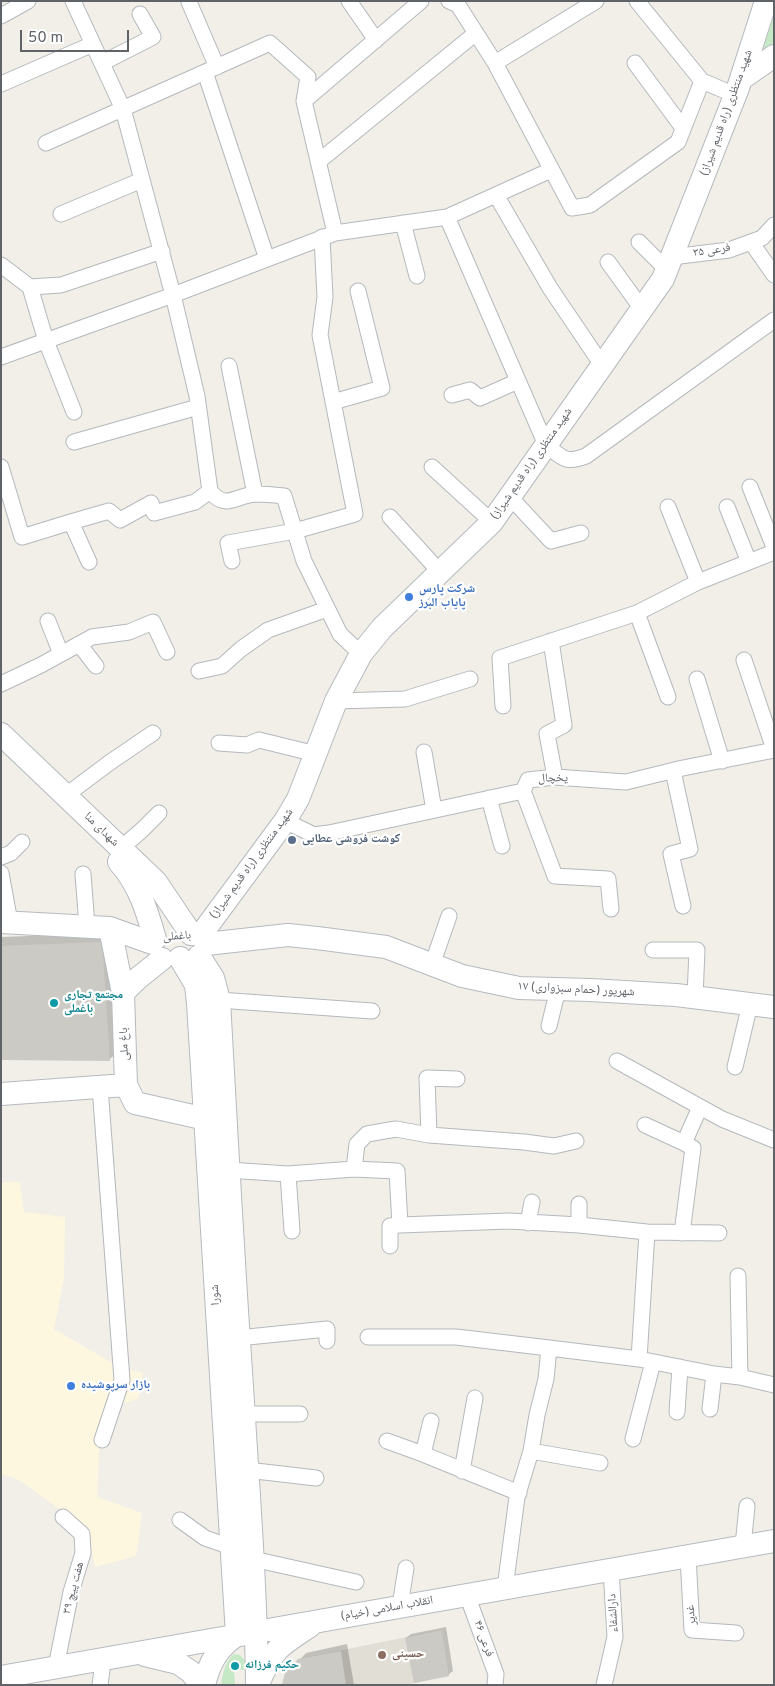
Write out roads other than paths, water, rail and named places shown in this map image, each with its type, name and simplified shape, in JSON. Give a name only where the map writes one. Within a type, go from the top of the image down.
[{"type":"street","points":[[1,16],[28,1]]},
{"type":"street","points":[[73,1],[123,109],[173,294],[198,407],[210,491],[217,499],[225,502],[255,494],[284,496],[304,561],[327,609],[340,634],[361,654]]},
{"type":"street","points":[[349,1],[376,40]]},
{"type":"street","points":[[304,101],[422,1]]},
{"type":"street","points":[[495,63],[596,1]]},
{"type":"street","points":[[637,1],[702,82],[738,87],[774,56]]},
{"type":"street","name":"شهید منتظری (راه قدیم شیراز)","points":[[123,993],[136,979],[181,946],[284,821],[298,799],[336,701],[361,654],[382,628],[492,522],[663,279],[738,87],[766,1]]},
{"type":"street","points":[[189,2],[211,69],[267,259]]},
{"type":"street","points":[[456,3],[495,63],[572,208],[590,205],[678,142],[702,82]]},
{"type":"street","points":[[102,63],[153,37],[140,14]]},
{"type":"street","points":[[318,162],[476,34]]},
{"type":"street","points":[[46,143],[270,43],[308,77],[304,101],[318,162],[328,235],[325,297],[320,335],[355,514],[295,531],[228,543],[232,561]]},
{"type":"street","points":[[1,84],[93,44]]},
{"type":"street","points":[[635,63],[683,128]]},
{"type":"street","points":[[1,357],[328,235],[447,217],[551,170]]},
{"type":"street","points":[[61,214],[142,180]]},
{"type":"street","points":[[496,195],[550,288],[602,365]]},
{"type":"street","points":[[447,217],[546,445],[566,460],[574,461],[586,456],[774,320]]},
{"type":"street","points":[[403,223],[417,276]]},
{"type":"street","name":"فرعی ۳۵","points":[[669,264],[729,250],[762,238],[774,226]]},
{"type":"street","points":[[639,242],[669,264]]},
{"type":"street","points":[[751,242],[774,276]]},
{"type":"street","points":[[30,287],[61,285],[162,252]]},
{"type":"street","points":[[608,262],[642,309]]},
{"type":"street","points":[[1,265],[30,287],[46,341],[74,412]]},
{"type":"street","points":[[333,402],[382,388],[358,291]]},
{"type":"street","points":[[228,366],[255,494]]},
{"type":"street","points":[[452,395],[470,390],[480,398],[518,381]]},
{"type":"street","points":[[74,442],[198,407]]},
{"type":"street","points":[[1,467],[22,536],[109,511],[120,520],[151,503],[154,513],[195,502],[210,491]]},
{"type":"street","points":[[432,467],[492,522]]},
{"type":"street","points":[[750,487],[774,547]]},
{"type":"street","points":[[510,497],[551,541],[581,533]]},
{"type":"street","points":[[668,507],[698,582]]},
{"type":"street","points":[[727,507],[749,562]]},
{"type":"street","points":[[390,517],[439,571]]},
{"type":"street","points":[[71,522],[89,562]]},
{"type":"street","points":[[503,706],[500,658],[638,613],[698,582],[774,552]]},
{"type":"street","points":[[199,671],[222,666],[241,649],[268,630],[327,609]]},
{"type":"street","points":[[638,613],[668,697]]},
{"type":"street","points":[[48,621],[61,654]]},
{"type":"street","points":[[1,684],[92,637],[129,632],[153,622],[167,652]]},
{"type":"street","points":[[551,641],[564,725],[547,734],[555,777]]},
{"type":"street","points":[[79,644],[96,666]]},
{"type":"street","points":[[744,660],[774,750]]},
{"type":"street","points":[[336,701],[405,699],[470,679]]},
{"type":"street","points":[[697,679],[722,761]]},
{"type":"street","points":[[65,796],[153,733]]},
{"type":"street","name":"شهدای منا","points":[[1,734],[65,796],[116,852],[135,884],[147,910],[181,946]]},
{"type":"street","points":[[219,743],[247,745],[259,740],[316,754]]},
{"type":"street","name":"یخچال","points":[[284,821],[314,835],[523,791],[528,780],[555,777],[626,782],[774,750]]},
{"type":"street","name":"شهدای منا","points":[[1,752],[59,808],[156,882],[181,946]]},
{"type":"street","points":[[424,752],[434,810]]},
{"type":"street","points":[[673,771],[690,849],[671,854],[682,906]]},
{"type":"street","points":[[523,791],[555,876],[608,879],[611,909]]},
{"type":"street","points":[[489,798],[502,846]]},
{"type":"street","points":[[116,852],[159,814]]},
{"type":"street","points":[[1,857],[12,853],[22,842]]},
{"type":"street","points":[[1,873],[6,922],[110,928],[181,946]]},
{"type":"street","points":[[83,874],[87,926]]},
{"type":"street","points":[[432,965],[449,916]]},
{"type":"street","name":"باغ ملی","points":[[110,928],[123,993],[126,1085]]},
{"type":"street","name":"۱۷ شهریور (حمام سبزواری)","points":[[181,946],[288,935],[386,947],[462,976],[519,988],[694,998],[774,1008]]},
{"type":"street","name":"شورا","points":[[181,946],[213,978],[219,1000],[238,1338],[253,1559],[247,1634]]},
{"type":"street","name":"شورا","points":[[181,946],[196,986],[206,1119],[231,1547],[247,1634]]},
{"type":"street","points":[[653,950],[697,950],[694,998]]},
{"type":"street","points":[[549,1026],[558,989]]},
{"type":"street","points":[[219,1000],[372,1011]]},
{"type":"street","points":[[735,1066],[750,1004]]},
{"type":"street","points":[[617,1061],[700,1107],[774,1140]]},
{"type":"street","points":[[429,1134],[427,1078],[457,1079]]},
{"type":"street","points":[[1,1094],[126,1085],[135,1103],[206,1119]]},
{"type":"street","points":[[100,1087],[122,1380],[102,1440]]},
{"type":"street","points":[[684,1143],[700,1107]]},
{"type":"street","points":[[645,1125],[692,1148],[682,1233]]},
{"type":"street","points":[[354,1169],[357,1144],[367,1134],[396,1130],[554,1146],[576,1141]]},
{"type":"street","points":[[228,1170],[288,1174],[354,1169],[397,1171],[400,1225]]},
{"type":"street","points":[[288,1174],[292,1231]]},
{"type":"street","points":[[528,1223],[532,1202]]},
{"type":"street","points":[[579,1204],[580,1226]]},
{"type":"street","points":[[390,1246],[390,1226],[400,1225],[509,1221],[647,1232],[719,1233]]},
{"type":"street","points":[[634,1439],[646,1361],[647,1232]]},
{"type":"street","points":[[738,1276],[740,1377]]},
{"type":"street","points":[[238,1338],[327,1329],[327,1341]]},
{"type":"street","points":[[368,1337],[456,1337],[646,1361],[740,1377],[774,1385]]},
{"type":"street","points":[[505,1588],[519,1493],[531,1451],[546,1379],[549,1348]]},
{"type":"street","points":[[677,1412],[680,1367]]},
{"type":"street","points":[[710,1410],[714,1374]]},
{"type":"street","points":[[462,1471],[476,1398]]},
{"type":"street","points":[[243,1414],[300,1414]]},
{"type":"street","points":[[423,1454],[431,1421]]},
{"type":"street","points":[[387,1442],[423,1454],[519,1493]]},
{"type":"street","points":[[531,1451],[600,1463]]},
{"type":"street","points":[[247,1470],[316,1478]]},
{"type":"street","points":[[744,1546],[747,1506]]},
{"type":"street","name":"هفت پیچ ۳۹","points":[[56,1667],[71,1592],[83,1553],[82,1534],[63,1517]]},
{"type":"street","points":[[180,1520],[205,1538],[231,1547]]},
{"type":"street","name":"انقلاب اسلامی (خیام)","points":[[1,1677],[774,1541]]},
{"type":"street","name":"غدیر","points":[[688,1556],[692,1630],[736,1632]]},
{"type":"street","points":[[253,1559],[356,1582]]},
{"type":"street","points":[[400,1606],[406,1568]]},
{"type":"street","name":"دارالشفاء","points":[[604,1685],[615,1637],[611,1569]]},
{"type":"street","name":"فرعی ۴۶","points":[[467,1595],[496,1674],[495,1685]]},
{"type":"street","points":[[257,1685],[270,1658],[279,1646],[317,1621]]},
{"type":"street","points":[[137,1653],[178,1663],[191,1672],[202,1685],[215,1656],[225,1642],[247,1634],[257,1685]]},
{"type":"place","name":"شرکت پارس پایاب البرز","points":[[409,597]]},
{"type":"place","name":"گوشت فروشی عطایی","points":[[292,840]]},
{"type":"place","name":"مجتمع تجاری باغملی","points":[[54,1003]]},
{"type":"place","name":"بازار سرپوشیده","points":[[71,1386]]},
{"type":"place","name":"حسینی","points":[[382,1655]]},
{"type":"place","name":"حکیم فرزانه","points":[[235,1666]]}]
